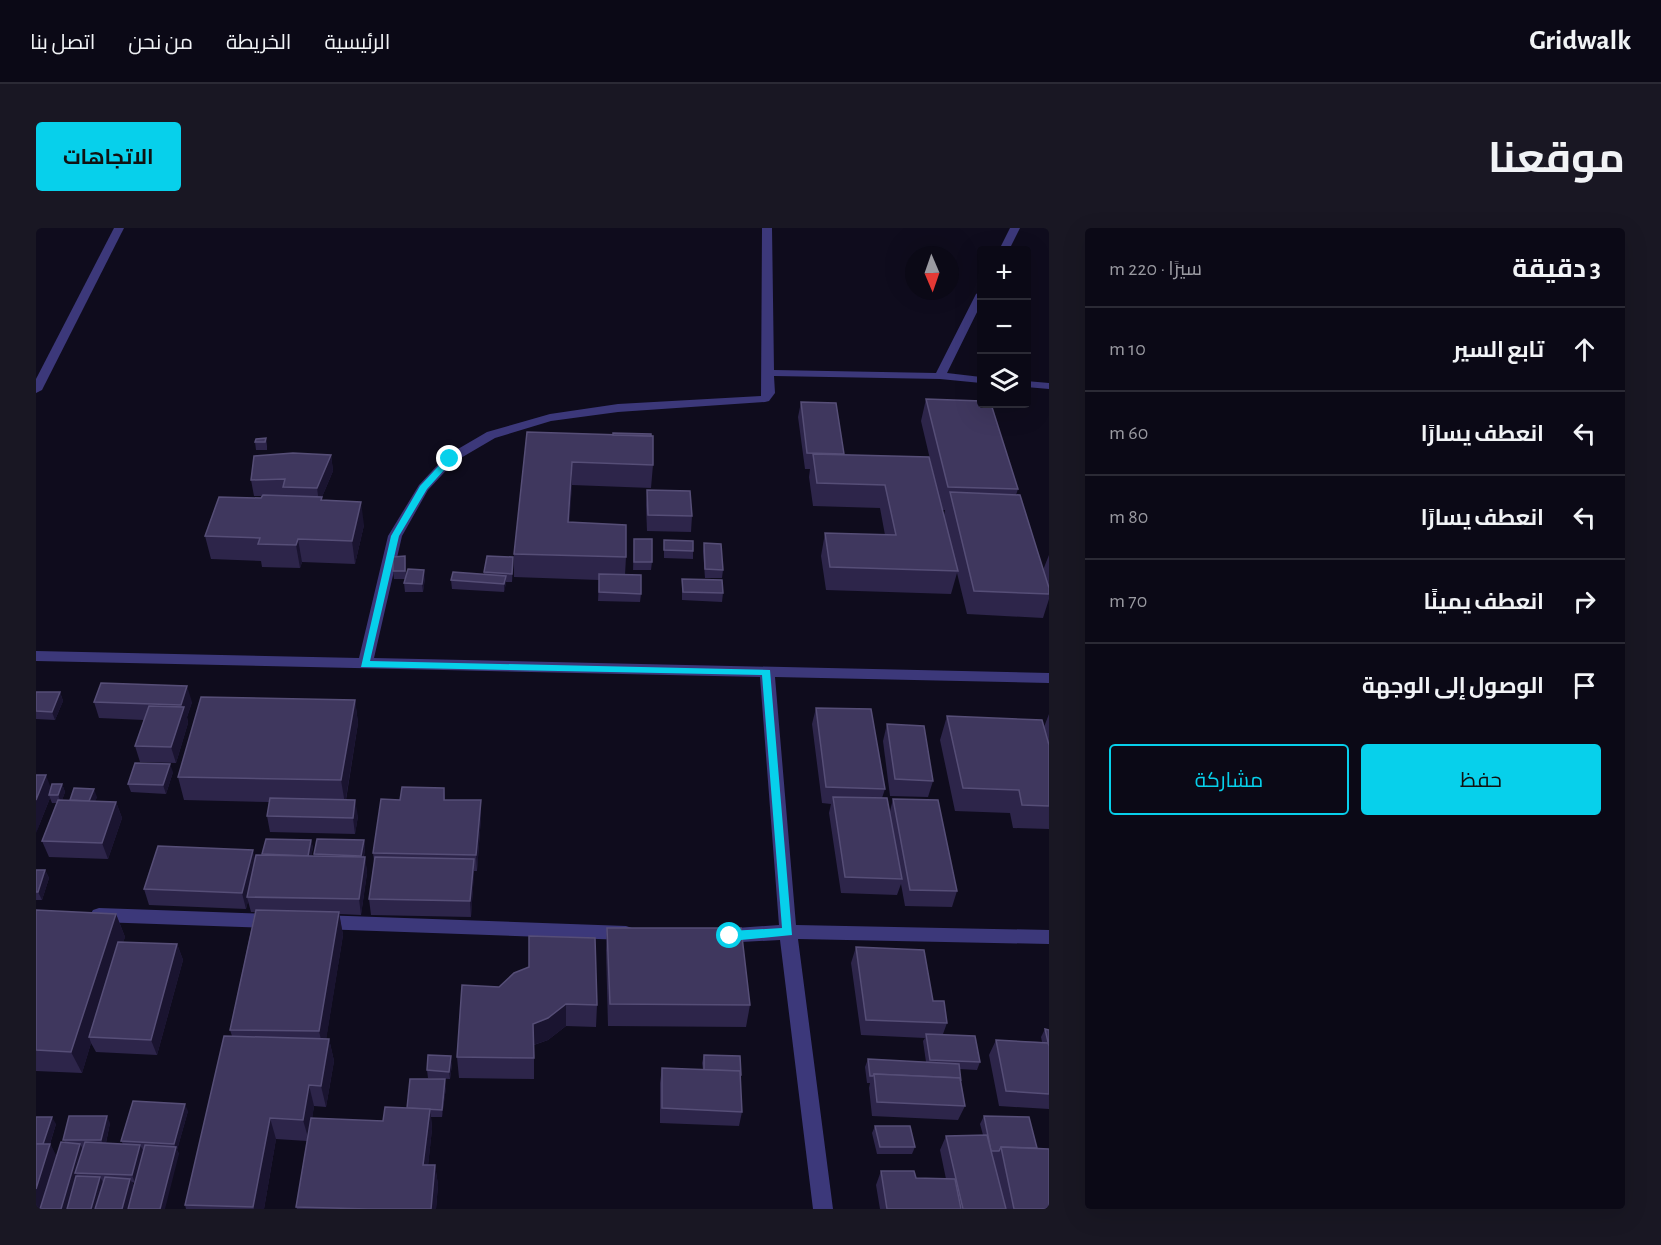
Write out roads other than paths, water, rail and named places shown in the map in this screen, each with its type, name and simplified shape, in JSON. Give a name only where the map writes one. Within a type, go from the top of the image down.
[{"type":"street","points":[[36,390],[119,228]]},
{"type":"street","points":[[365,664],[395,536],[423,488],[450,459],[491,435],[550,418],[618,408],[765,399],[769,393],[766,228]]},
{"type":"street","points":[[1006,246],[1015,228]]},
{"type":"street","points":[[940,376],[978,300]]},
{"type":"street","points":[[769,373],[940,376],[977,380]]},
{"type":"street","points":[[1031,384],[1049,386]]},
{"type":"street","points":[[40,659],[1049,678]]},
{"type":"street","points":[[767,672],[788,932],[823,1209]]},
{"type":"street","points":[[81,914],[647,933]]},
{"type":"street","points":[[706,935],[788,932],[1049,937]]}]
